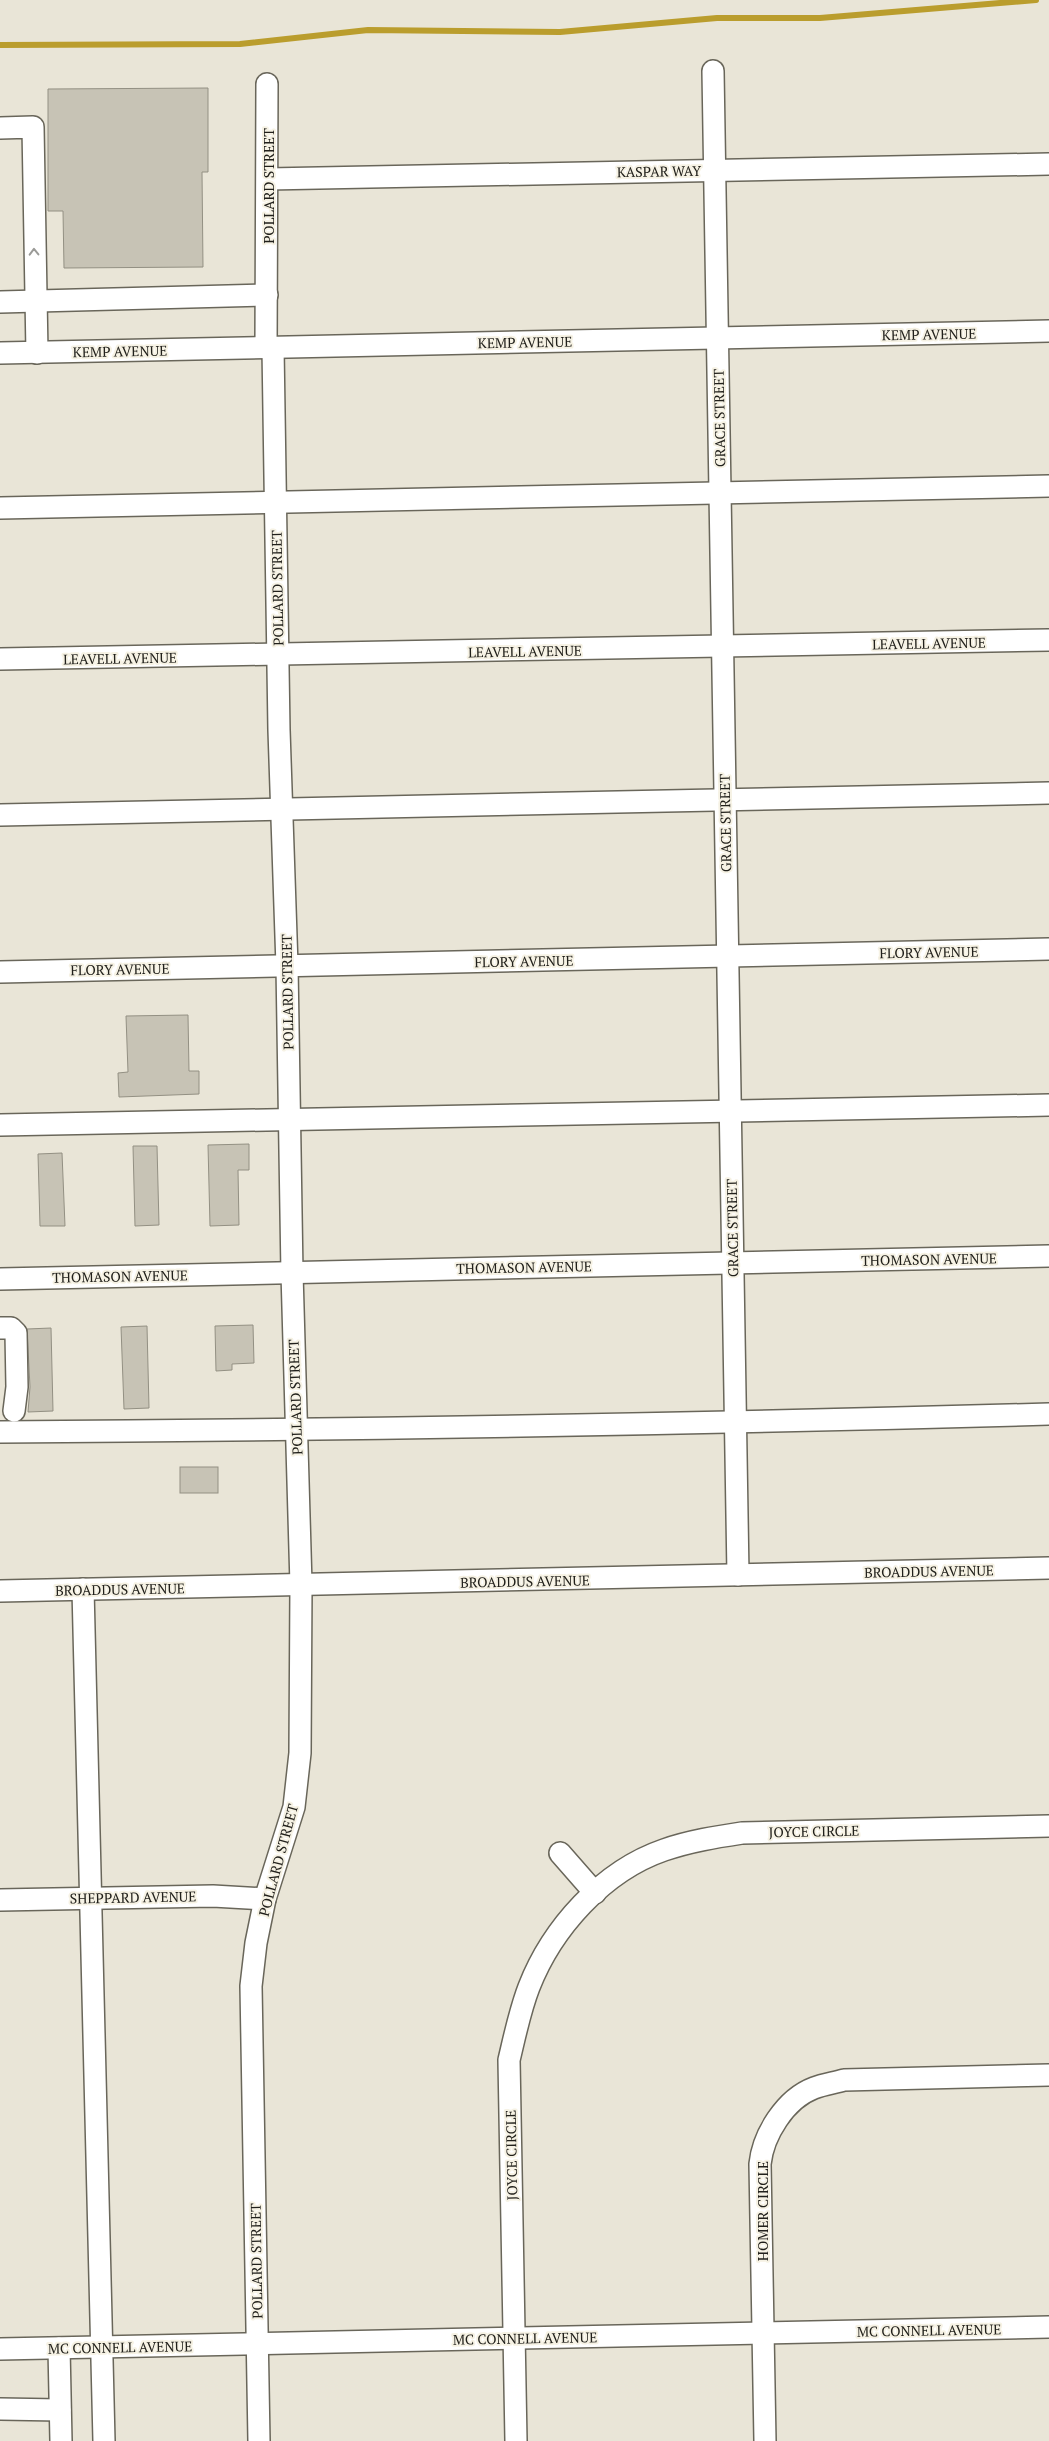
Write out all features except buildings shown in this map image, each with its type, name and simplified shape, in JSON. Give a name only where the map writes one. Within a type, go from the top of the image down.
[{"type":"street","name":"GRACE STREET","points":[[713,72],[738,1574]]},
{"type":"street","name":"POLLARD STREET","points":[[260,2441],[251,1986],[256,1944],[266,1899],[294,1807],[300,1753],[301,1585],[292,1273],[287,966],[275,501],[267,295],[267,84]]},
{"type":"street","points":[[0,128],[32,127],[37,352]]},
{"type":"street","name":"KASPAR WAY","points":[[268,180],[1049,164]]},
{"type":"street","points":[[0,302],[267,295]]},
{"type":"street","name":"KEMP AVENUE","points":[[0,353],[1049,331]]},
{"type":"street","points":[[0,508],[1049,486]]},
{"type":"street","name":"LEAVELL AVENUE","points":[[0,659],[278,656],[1049,640]]},
{"type":"street","points":[[0,815],[1049,794]]},
{"type":"street","name":"FLORY AVENUE","points":[[0,972],[1049,950]]},
{"type":"street","points":[[0,1125],[1049,1105]]},
{"type":"street","name":"THOMASON AVENUE","points":[[0,1279],[1049,1256]]},
{"type":"street","points":[[0,1328],[11,1328],[16,1333],[17,1387],[7,1422],[296,1431],[735,1423],[1049,1414]]},
{"type":"street","name":"BROADDUS AVENUE","points":[[0,1591],[1049,1568]]},
{"type":"street","points":[[83,1589],[104,2441]]},
{"type":"street","name":"JOYCE CIRCLE","points":[[516,2441],[509,2060],[519,2013],[542,1959],[562,1928],[595,1893],[634,1864],[664,1850],[696,1841],[742,1833],[1049,1826]]},
{"type":"street","points":[[560,1853],[595,1893]]},
{"type":"street","name":"SHEPPARD AVENUE","points":[[0,1900],[213,1896],[266,1899]]},
{"type":"street","name":"HOMER CIRCLE","points":[[765,2441],[762,2149],[788,2107],[813,2088],[844,2080],[1049,2074]]},
{"type":"street","name":"MC CONNELL AVENUE","points":[[0,2349],[1049,2327]]},
{"type":"street","points":[[59,2348],[61,2441]]},
{"type":"street","points":[[0,2409],[60,2410]]},
{"type":"waterway","points":[[0,45],[240,44],[368,30],[560,32],[717,18],[820,18],[1036,0]]}]
